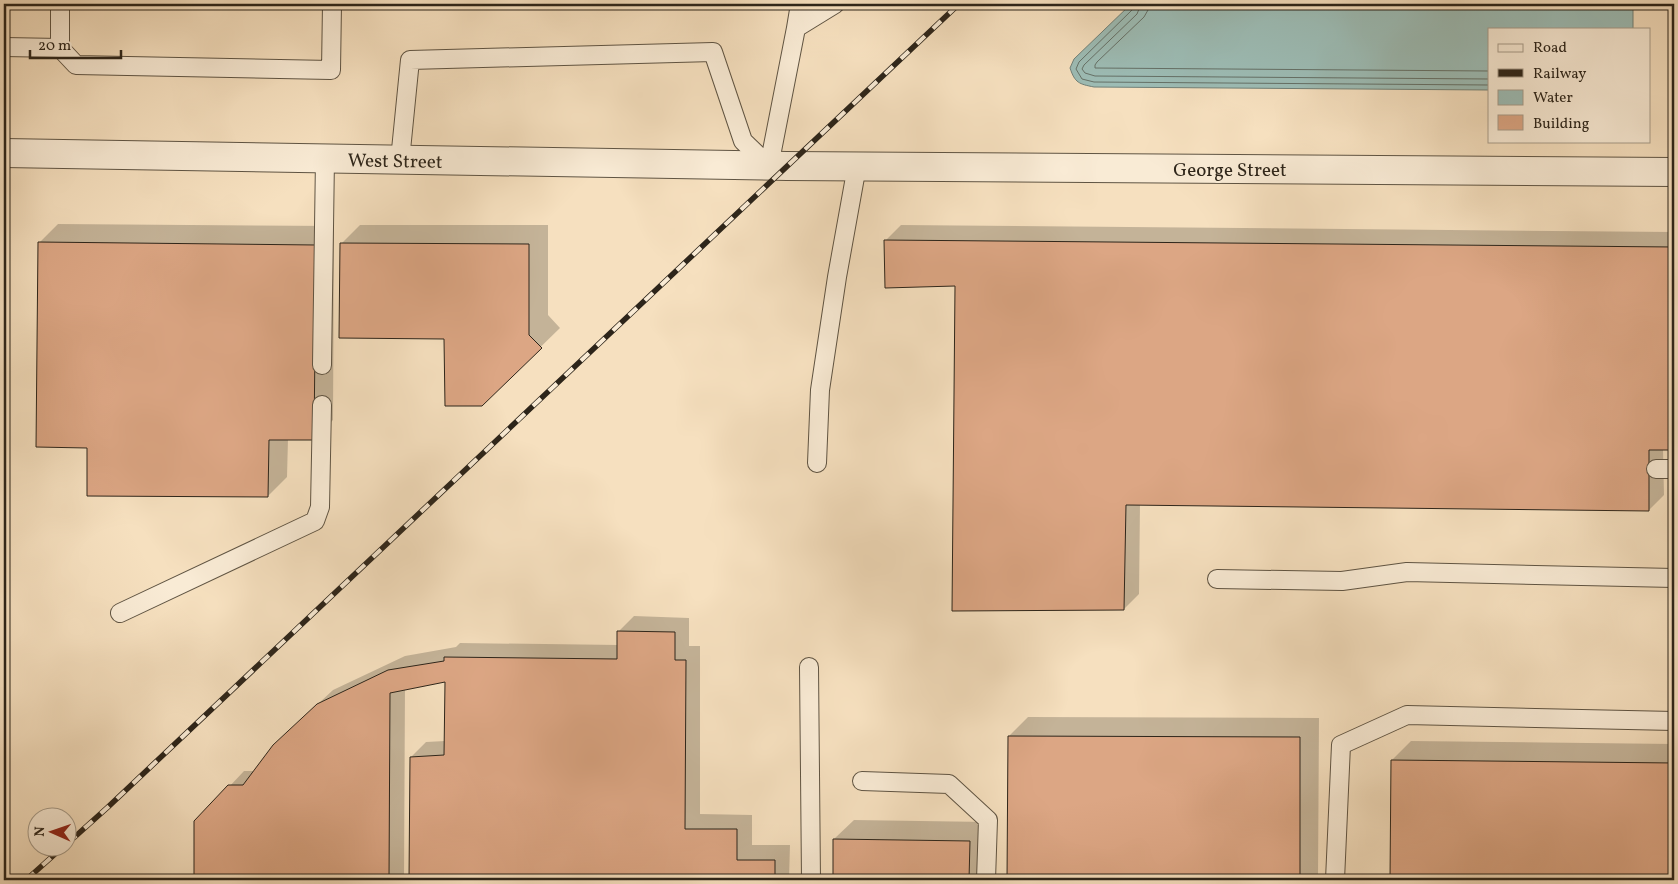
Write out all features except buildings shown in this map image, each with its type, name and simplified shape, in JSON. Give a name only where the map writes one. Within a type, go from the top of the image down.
[{"type":"street","name":"West Street","points":[[4,153],[778,166]]},
{"type":"street","name":"George Street","points":[[778,166],[1674,172]]},
{"type":"lane","points":[[60,4],[60,48],[76,66],[331,70],[332,4]]},
{"type":"lane","points":[[400,160],[410,60],[713,52],[743,141],[778,166],[800,4]]},
{"type":"lane","points":[[796,28],[836,4]]},
{"type":"lane","points":[[4,47],[60,48]]},
{"type":"lane","points":[[322,365],[325,158]]},
{"type":"lane","points":[[816,463],[820,390],[837,277],[857,166]]},
{"type":"lane","points":[[120,613],[315,521],[320,507],[322,405]]},
{"type":"lane","points":[[1656,469],[1674,469]]},
{"type":"lane","points":[[1217,579],[1342,581],[1407,572],[1674,578]]},
{"type":"lane","points":[[809,667],[811,880]]},
{"type":"lane","points":[[1335,880],[1340,745],[1407,715],[1674,721]]},
{"type":"lane","points":[[862,781],[949,784],[988,820],[986,880]]},
{"type":"water","points":[[1131,4],[1633,4],[1633,28],[1488,28],[1488,90],[1094,87],[1078,82],[1074,77],[1070,68],[1074,59]]},
{"type":"railway","points":[[78,834],[959,4]]},
{"type":"railway","points":[[26,880],[53,856]]}]
